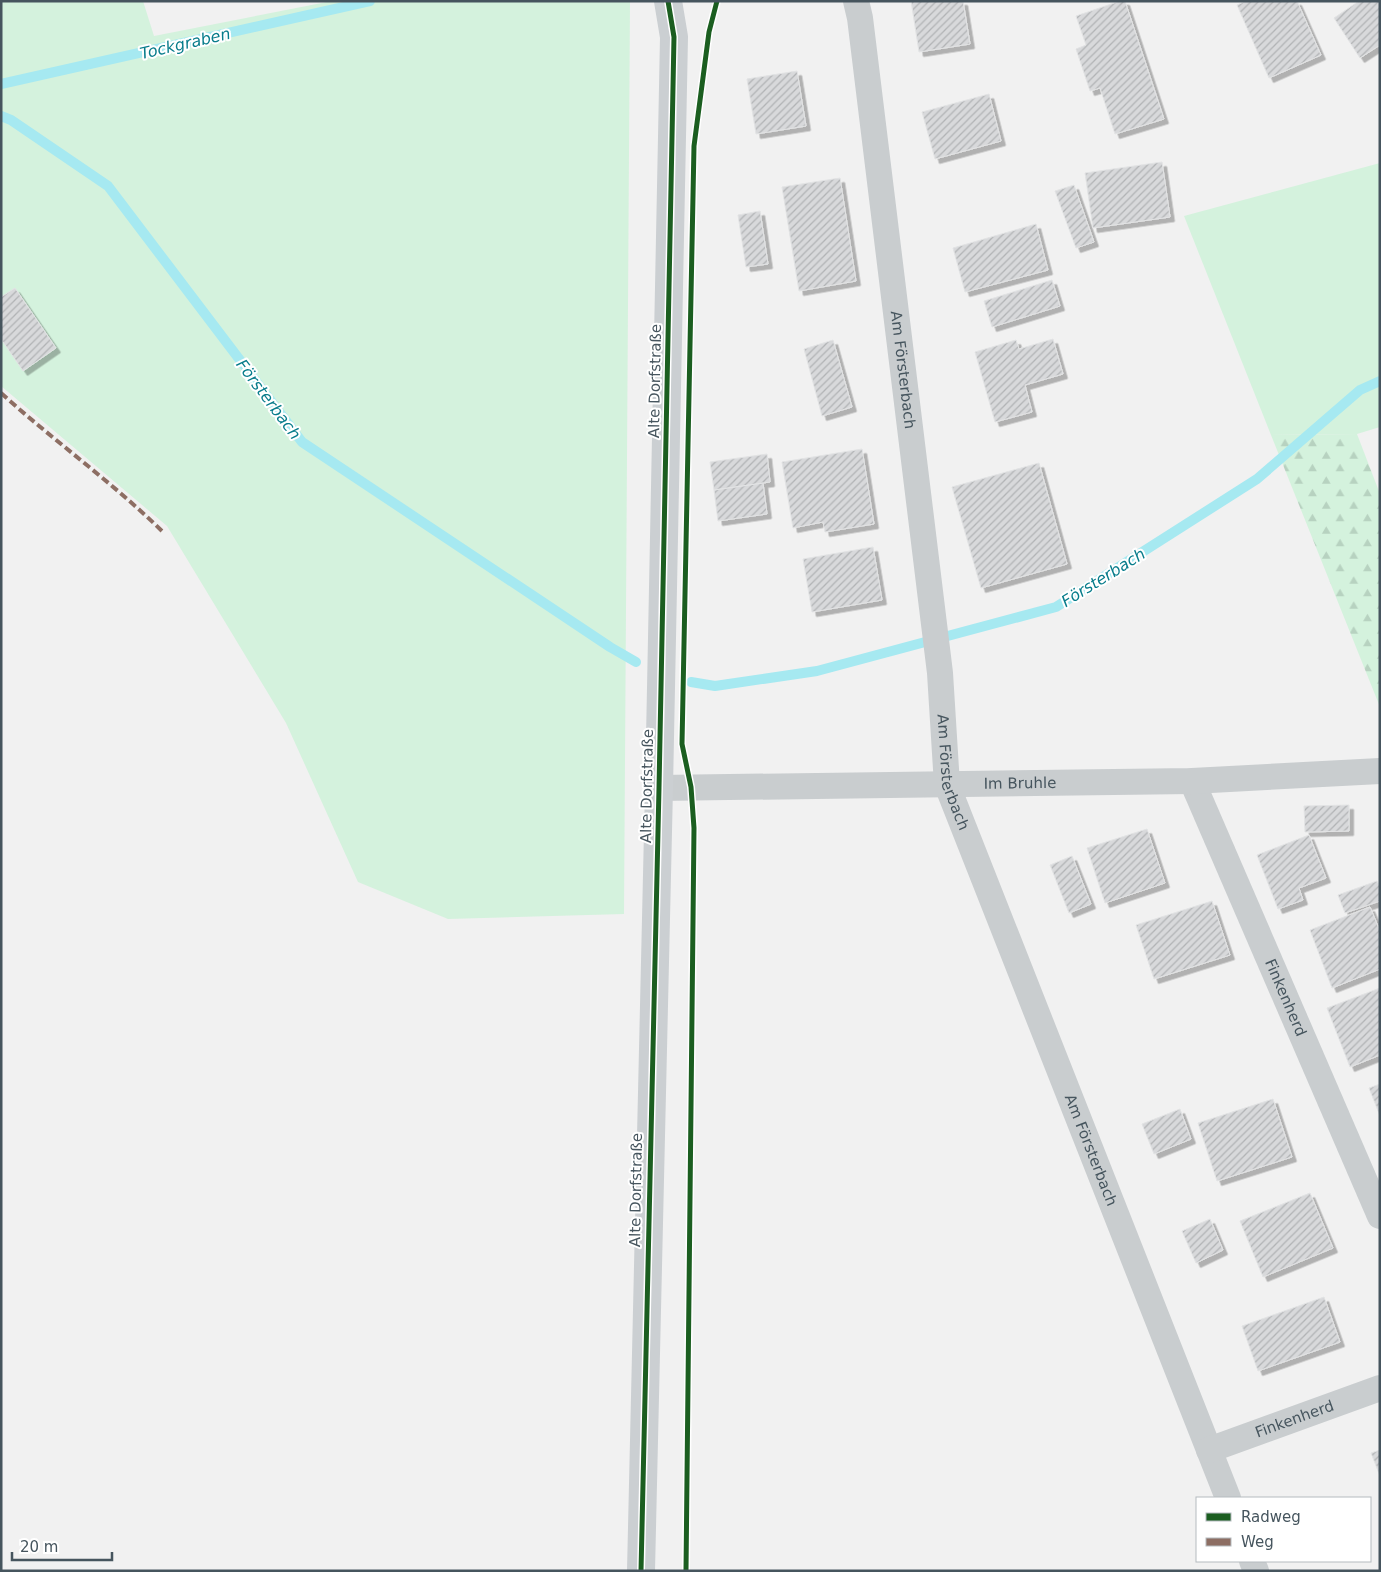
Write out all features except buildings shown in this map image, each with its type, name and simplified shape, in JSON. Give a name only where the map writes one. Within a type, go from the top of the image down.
[{"type":"street","name":"Alte Dorfstraße","points":[[641,1571],[674,37],[668,1]]},
{"type":"street","name":"Alte Dorfstraße","points":[[674,37],[684,1]]},
{"type":"street","name":"Am Försterbach","points":[[856,1],[860,18],[940,673],[947,785],[1228,1497]]},
{"type":"street","name":"Im Bruhle","points":[[659,788],[1192,781],[1380,771]]},
{"type":"street","name":"Finkenherd","points":[[1192,781],[1380,1216]]},
{"type":"street","name":"Finkenherd","points":[[1209,1450],[1380,1388]]},
{"type":"green space","points":[[1,1],[143,1],[154,36],[332,1],[630,1],[624,914],[448,919],[358,882],[286,723],[167,526],[1,386]]},
{"type":"green space","points":[[1380,163],[1380,427],[1357,434],[1271,435],[1184,216]]},
{"type":"green space","points":[[1357,434],[1380,494],[1380,707],[1271,435]]},
{"type":"waterway","name":"Tockgraben","points":[[1,84],[370,1]]},
{"type":"waterway","name":"Försterbach","points":[[1,116],[11,120],[108,186],[302,442],[610,647],[636,662]]},
{"type":"waterway","name":"Försterbach","points":[[691,682],[715,686],[817,671],[1056,607],[1257,479],[1360,390],[1380,381]]},
{"type":"marked path","points":[[1,393],[124,496],[163,532]]},
{"type":"cycle path","points":[[641,1571],[674,37],[668,1]]},
{"type":"cycle path","points":[[686,1571],[694,828],[691,787],[682,744],[694,146],[709,32],[717,1]]}]
